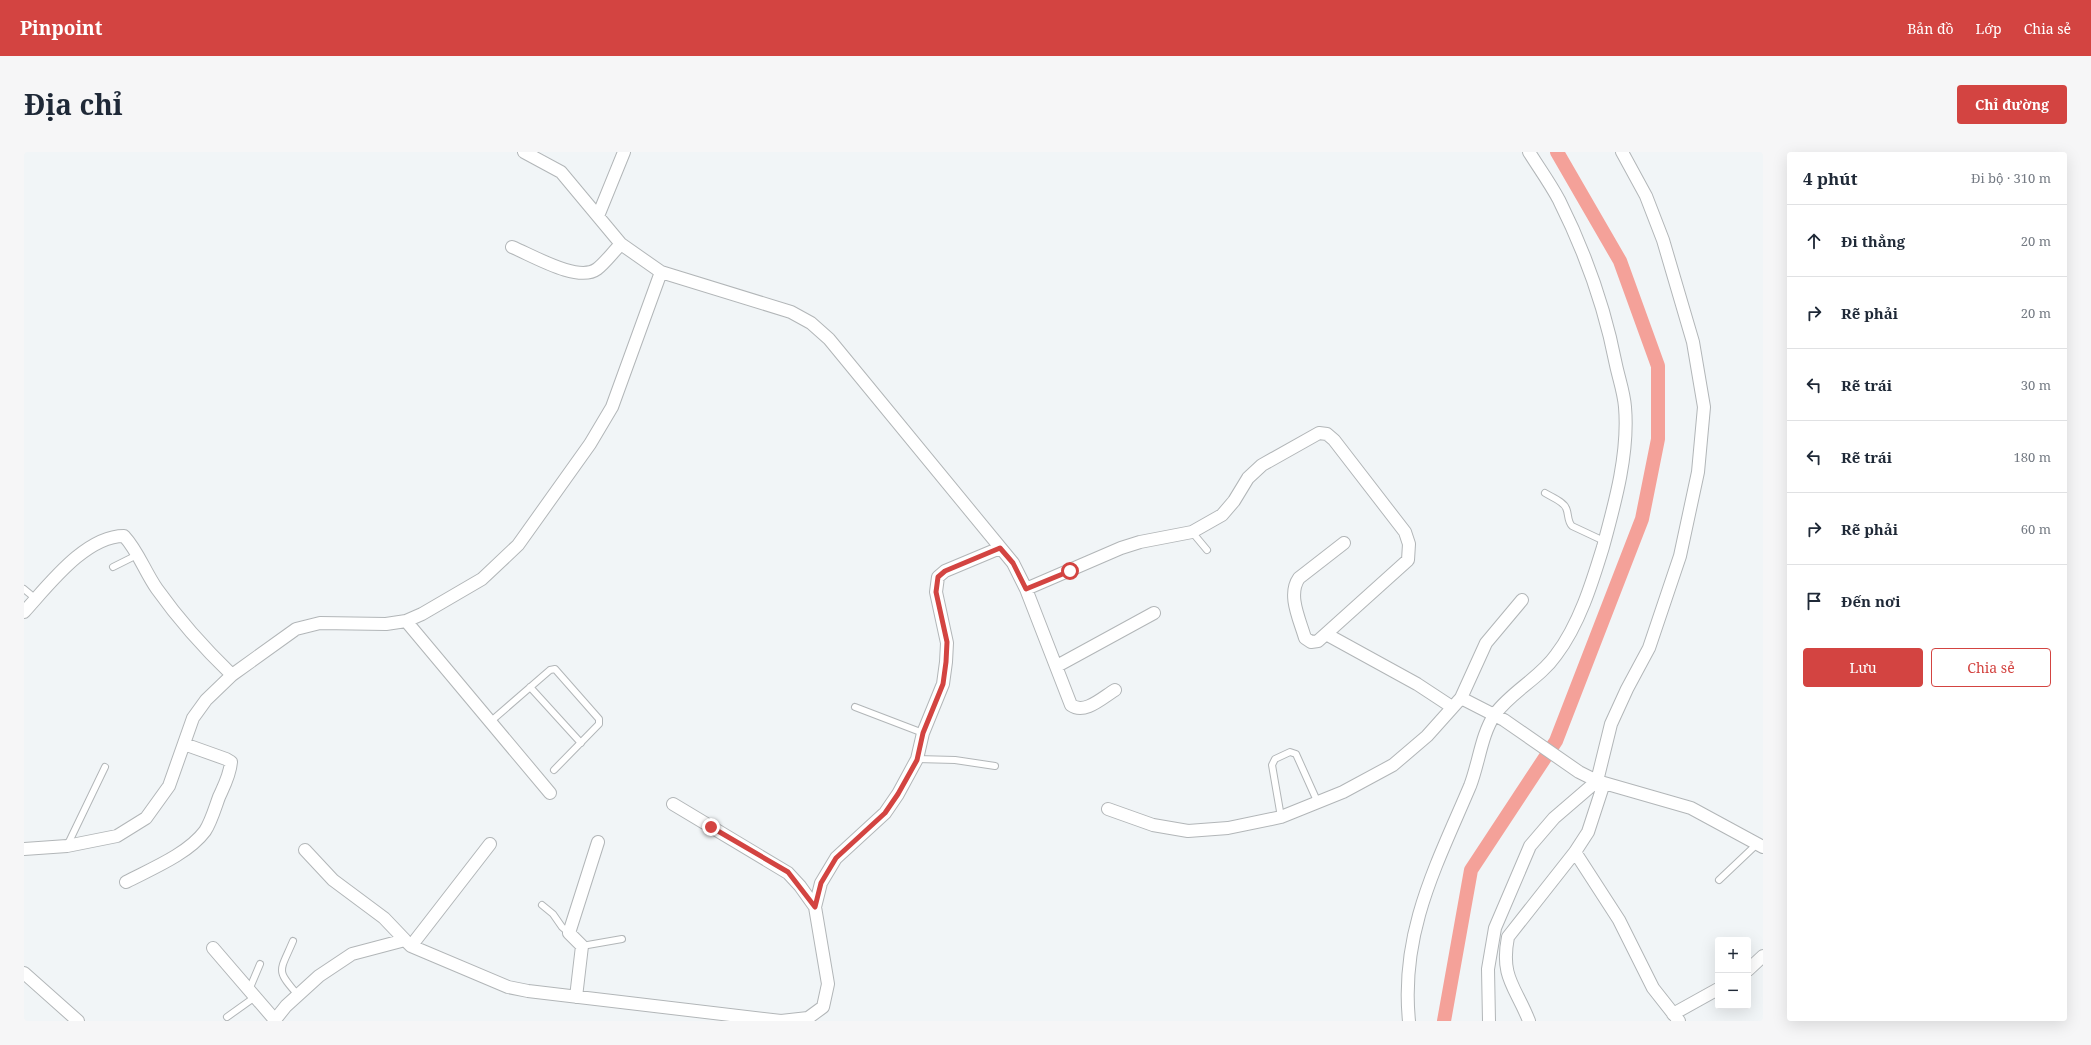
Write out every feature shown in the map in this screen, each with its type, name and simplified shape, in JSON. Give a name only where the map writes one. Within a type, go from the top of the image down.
[{"type":"street","points":[[524,152],[561,172],[620,244],[661,272],[791,312],[811,323],[829,339],[1013,563],[1026,589],[1072,705],[1077,709],[1084,709],[1115,690]]},
{"type":"street","points":[[598,216],[624,152]]},
{"type":"street","points":[[1409,1021],[1410,954],[1417,919],[1429,880],[1470,784],[1485,736],[1515,693],[1556,656],[1589,593],[1604,541],[1624,451],[1625,407],[1612,344],[1580,244],[1558,198],[1529,152]]},
{"type":"street","points":[[1529,1021],[1508,979],[1505,954],[1508,937],[1575,852],[1588,832],[1600,782],[1611,724],[1627,689],[1649,648],[1680,556],[1698,472],[1704,407],[1693,342],[1674,273],[1646,196],[1622,152]]},
{"type":"street","points":[[512,247],[572,273],[584,274],[596,270],[620,244]]},
{"type":"street","points":[[24,849],[67,846],[118,836],[146,818],[169,786],[193,718],[206,700],[232,676],[296,629],[320,623],[386,624],[406,621],[422,614],[482,579],[518,545],[590,444],[612,407],[661,272]]},
{"type":"street","points":[[1026,589],[1121,548],[1140,542],[1192,532],[1222,515],[1234,501],[1248,478],[1262,465],[1318,433],[1327,434],[1334,440],[1405,532],[1409,544],[1408,560],[1318,641],[1311,642],[1305,638],[1293,593],[1294,585],[1299,578],[1344,543]]},
{"type":"street","points":[[24,612],[72,561],[96,545],[116,536],[124,536],[137,555],[147,574],[174,612],[202,646],[232,676]]},
{"type":"street","points":[[305,850],[333,880],[384,918],[408,943],[508,986],[576,997],[781,1021],[808,1018],[823,1007],[828,984],[815,907],[821,883],[836,858],[885,813],[898,794],[917,760],[923,733],[943,684],[947,642],[936,592],[938,577],[945,571],[1000,548]]},
{"type":"street","points":[[1108,809],[1153,825],[1188,831],[1228,828],[1280,817],[1318,803],[1393,765],[1427,736],[1461,698],[1486,643],[1522,600]]},
{"type":"street","points":[[1057,666],[1154,613]]},
{"type":"street","points":[[406,621],[550,793]]},
{"type":"street","points":[[1326,634],[1417,684],[1452,707]]},
{"type":"street","points":[[1461,698],[1499,718],[1579,772],[1600,782],[1691,808],[1760,845]]},
{"type":"street","points":[[126,882],[167,861],[190,846],[205,831],[215,808],[230,770],[231,762],[184,744]]},
{"type":"street","points":[[1489,1021],[1488,969],[1495,928],[1530,846],[1554,818],[1600,782]]},
{"type":"street","points":[[673,804],[788,872],[815,907]]},
{"type":"street","points":[[576,997],[582,946],[569,933],[598,842]]},
{"type":"street","points":[[213,948],[274,1021],[298,995],[319,976],[352,954],[408,943],[490,844]]},
{"type":"street","points":[[1575,852],[1619,920],[1653,988],[1676,1018],[1715,991]]},
{"type":"street","points":[[1751,967],[1763,956]]},
{"type":"street","points":[[24,973],[78,1021]]},
{"type":"lane","points":[[1545,493],[1563,504],[1566,509],[1568,523],[1604,541]]},
{"type":"lane","points":[[1192,532],[1207,550]]},
{"type":"lane","points":[[113,567],[137,555]]},
{"type":"lane","points":[[24,590],[36,600]]},
{"type":"lane","points":[[490,722],[550,670],[555,669],[599,719],[599,724],[554,770]]},
{"type":"lane","points":[[530,687],[581,743]]},
{"type":"lane","points":[[855,707],[923,733]]},
{"type":"lane","points":[[1280,817],[1272,765],[1274,759],[1290,752],[1296,754],[1318,803]]},
{"type":"lane","points":[[917,760],[955,760],[995,766]]},
{"type":"lane","points":[[67,846],[105,767]]},
{"type":"lane","points":[[1719,880],[1760,845]]},
{"type":"lane","points":[[542,905],[553,914],[562,927],[569,933]]},
{"type":"lane","points":[[582,946],[622,939]]},
{"type":"lane","points":[[293,941],[282,968],[282,976],[298,995]]},
{"type":"lane","points":[[228,1017],[252,994],[260,964]]},
{"type":"waterway","points":[[1444,1021],[1471,870],[1556,741],[1642,519],[1658,439],[1658,366],[1620,261],[1557,152]]},
{"type":"route","points":[[711,827],[788,872],[815,907],[821,883],[836,858],[885,813],[898,794],[917,760],[923,733],[943,684],[946,662],[947,642],[936,592],[938,577],[945,571],[1000,548],[1013,563],[1026,589],[1070,571]]}]
